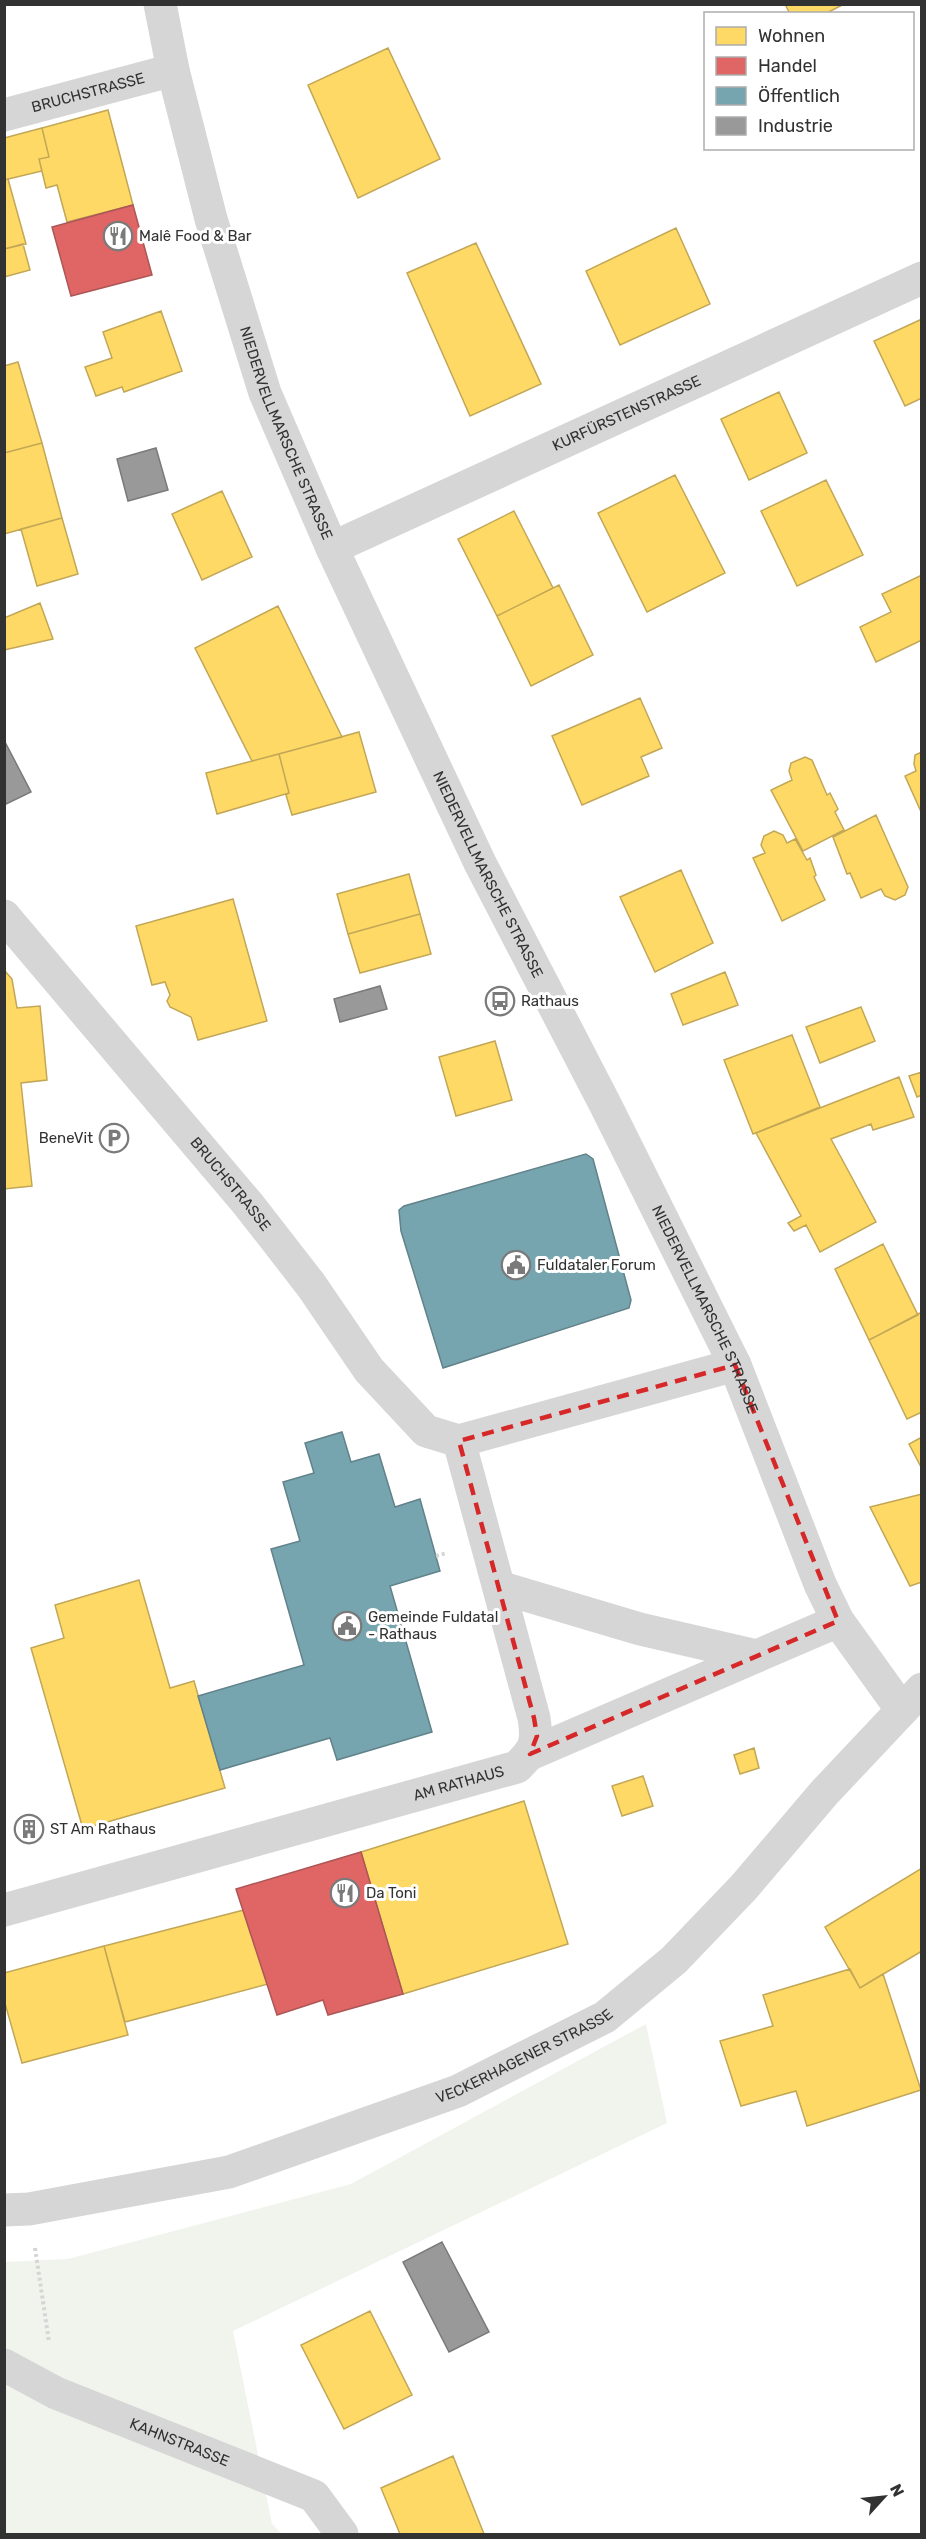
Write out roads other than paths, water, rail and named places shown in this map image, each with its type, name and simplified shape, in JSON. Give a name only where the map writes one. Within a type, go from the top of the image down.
[{"type":"street","name":"NIEDERVELLMARSCHE STRASSE","points":[[160,4],[173,70],[211,219],[265,393],[332,548],[480,862],[610,1114],[735,1365],[820,1584],[838,1621],[912,1700]]},
{"type":"street","name":"BRUCHSTRASSE","points":[[4,115],[173,70]]},
{"type":"street","name":"KURFÜRSTENSTRASSE","points":[[332,548],[921,278]]},
{"type":"street","name":"BRUCHSTRASSE","points":[[4,916],[248,1203],[311,1285],[369,1370],[426,1431],[459,1441]]},
{"type":"street","points":[[531,1754],[537,1736],[534,1718],[459,1441],[735,1365]]},
{"type":"street","points":[[499,1587],[640,1629],[757,1656]]},
{"type":"street","name":"AM RATHAUS","points":[[4,1910],[517,1767],[531,1754],[838,1621]]},
{"type":"street","name":"VECKERHAGENER STRASSE","points":[[4,2210],[29,2209],[229,2172],[458,2091],[605,2017],[674,1960],[744,1887],[824,1793],[912,1700]]},
{"type":"street","name":"KAHNSTRASSE","points":[[4,2365],[56,2393],[314,2496],[342,2535]]},
{"type":"place","name":"Malê Food & Bar","points":[[118,236]]},
{"type":"place","name":"Rathaus","points":[[500,1001]]},
{"type":"place","name":"BeneVit","points":[[114,1138]]},
{"type":"place","name":"Fuldataler Forum","points":[[516,1265]]},
{"type":"place","name":"Gemeinde Fuldatal - Rathaus","points":[[347,1626]]},
{"type":"place","name":"ST Am Rathaus","points":[[29,1829]]},
{"type":"place","name":"Da Toni","points":[[345,1893]]}]
